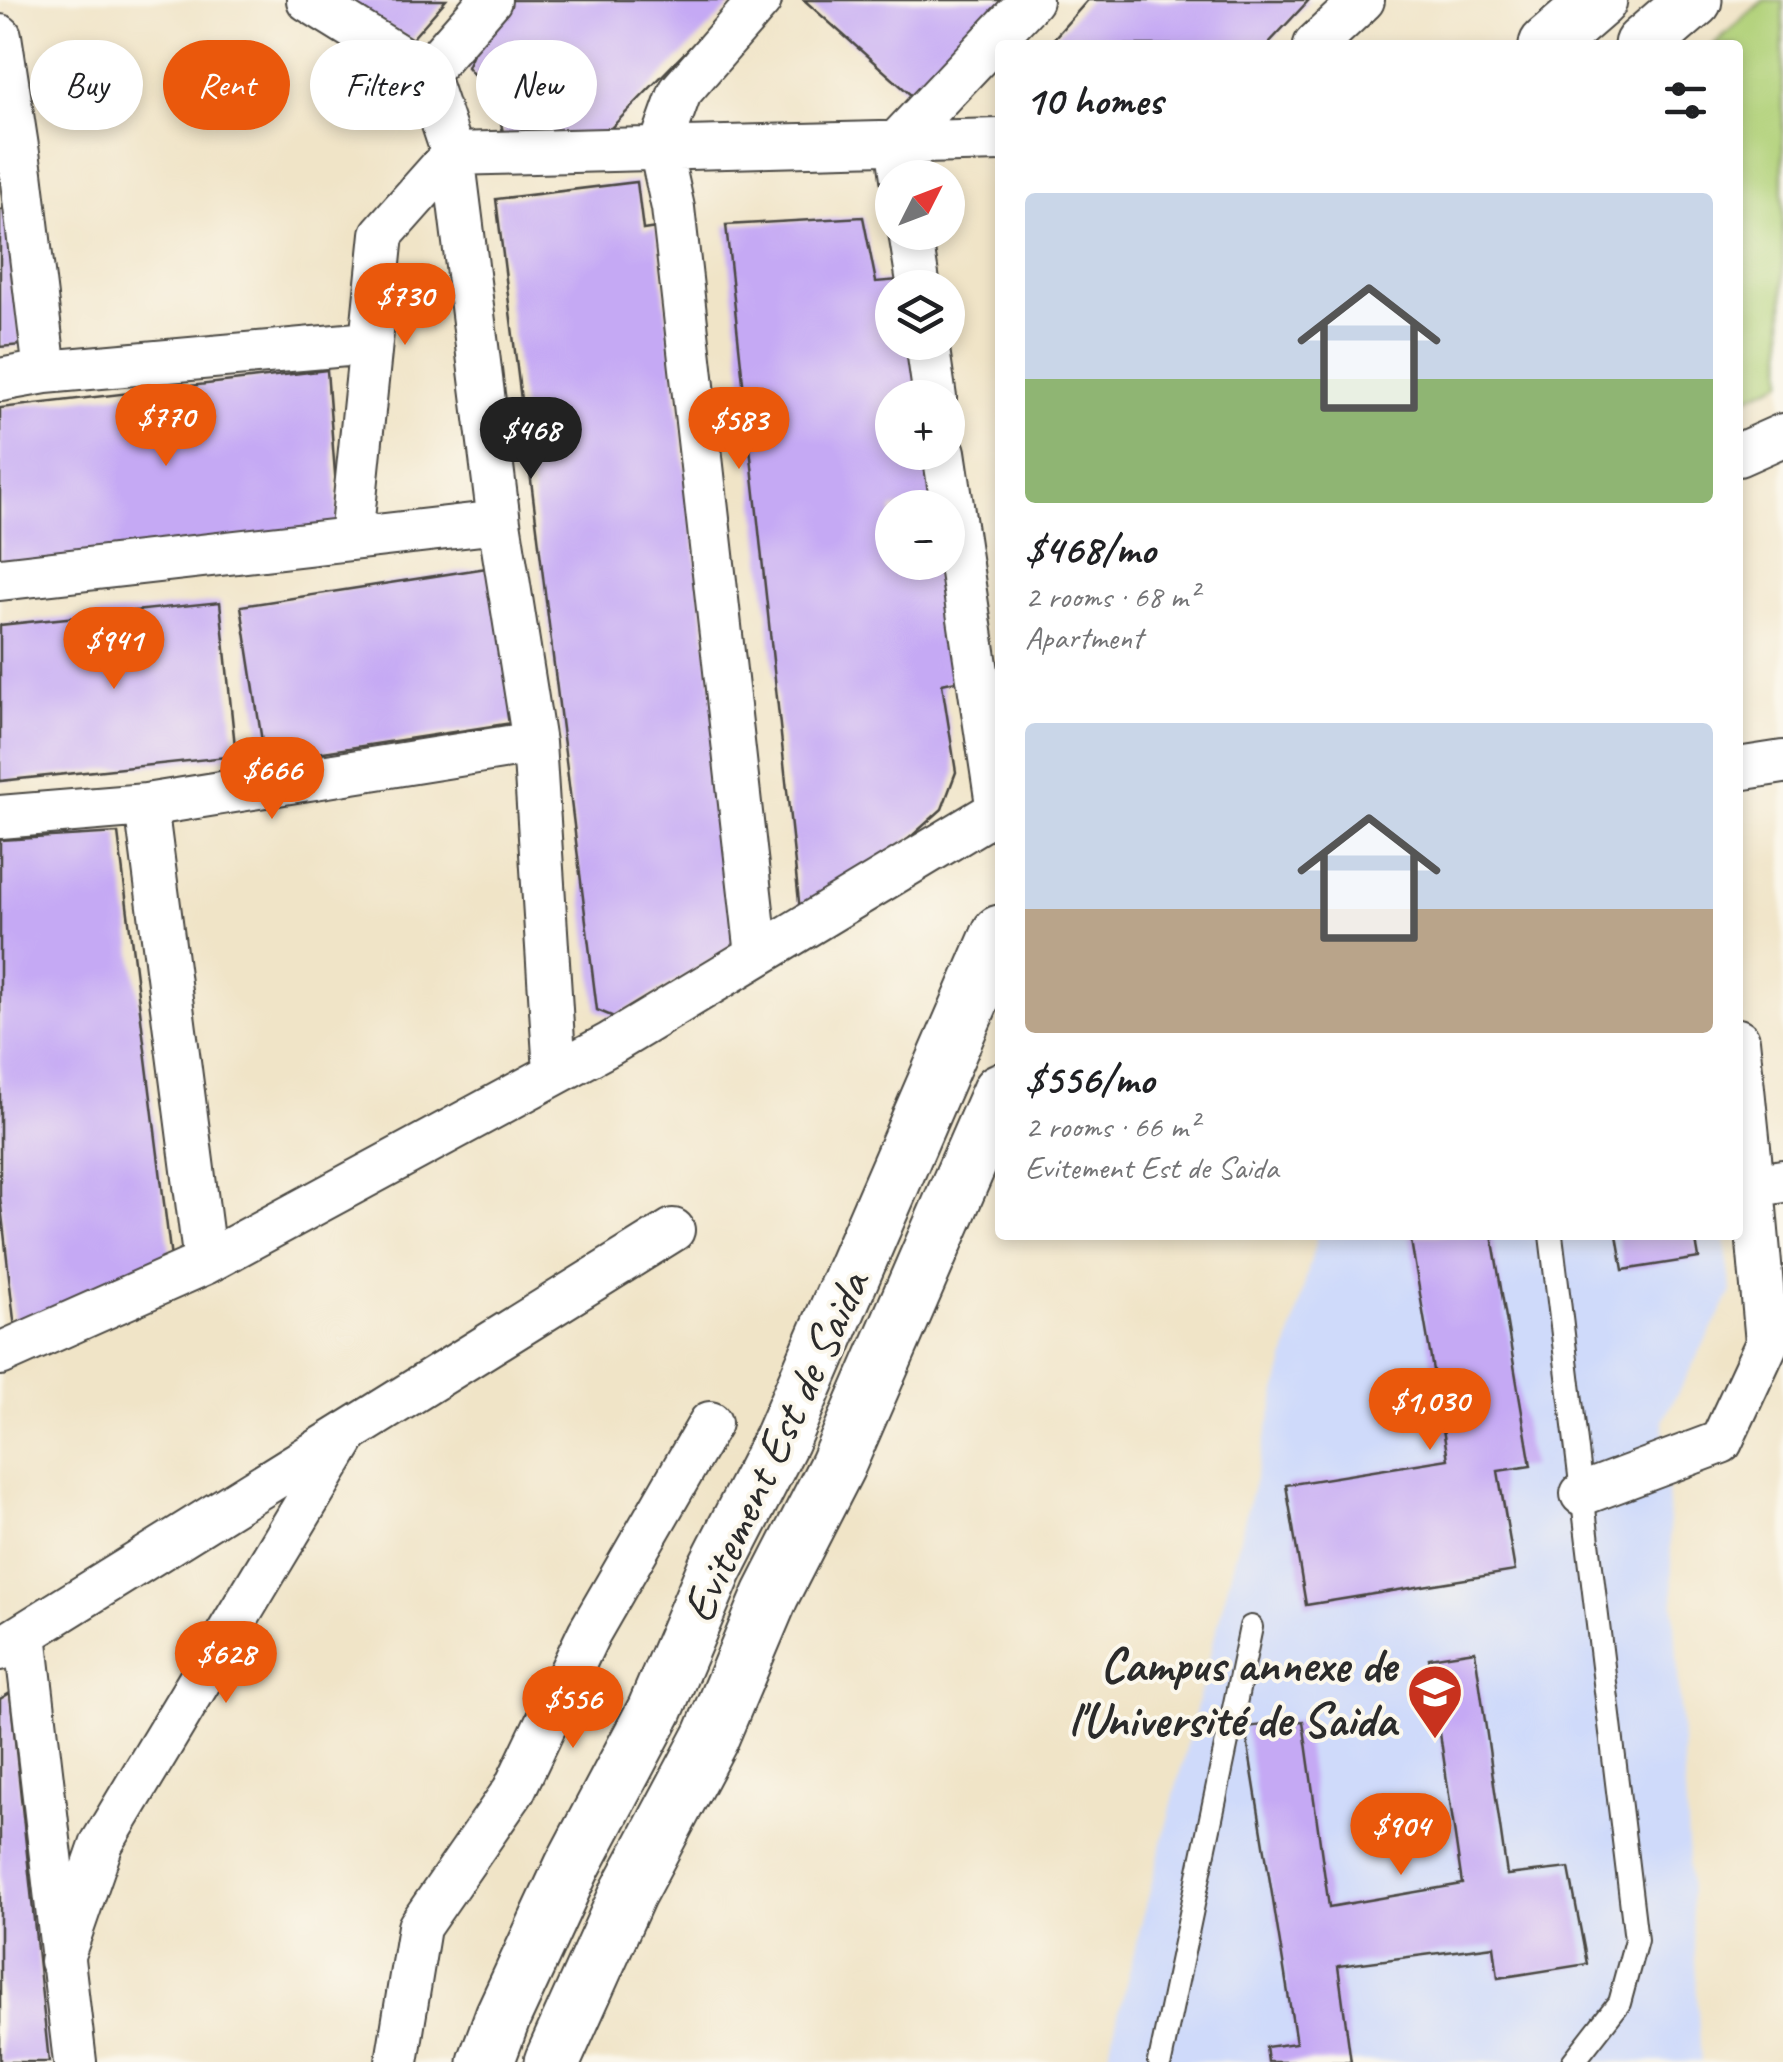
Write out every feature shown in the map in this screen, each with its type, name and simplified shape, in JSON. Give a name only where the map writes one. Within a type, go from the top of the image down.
[{"type":"main road","points":[[1553,40],[1599,0]]},
{"type":"main road","points":[[1648,40],[1694,0]]},
{"type":"main road","name":"Evitement Est de Saida","points":[[486,2062],[503,2016],[573,1865],[655,1710],[715,1569],[782,1440],[995,945]]},
{"type":"main road","points":[[552,2062],[628,1892],[711,1737],[771,1595],[838,1466],[995,1103]]},
{"type":"street","points":[[308,0],[373,40]]},
{"type":"street","points":[[455,40],[490,0]]},
{"type":"street","points":[[758,955],[673,208],[660,148],[680,92],[760,0]]},
{"type":"street","points":[[997,40],[1030,0]]},
{"type":"street","points":[[1320,40],[1364,0]]},
{"type":"street","points":[[0,36],[10,175],[45,372]]},
{"type":"street","points":[[899,160],[995,43]]},
{"type":"street","points":[[445,130],[453,154],[499,522],[534,742],[556,1072]]},
{"type":"street","points":[[351,538],[382,234],[453,154],[660,148],[899,160],[995,141]]},
{"type":"street","points":[[0,380],[45,372],[369,343]]},
{"type":"street","points":[[1743,452],[1783,435]]},
{"type":"street","points":[[947,470],[995,784]]},
{"type":"street","points":[[0,579],[499,522]]},
{"type":"street","points":[[0,817],[146,806],[534,742]]},
{"type":"street","points":[[1743,769],[1783,762]]},
{"type":"street","points":[[146,806],[206,1263]]},
{"type":"street","points":[[0,1354],[206,1263],[610,1044],[995,812]]},
{"type":"street","points":[[1582,1494],[1721,1442],[1775,1347],[1768,1183],[1743,1064]]},
{"type":"street","points":[[76,2062],[13,1642],[673,1230]]},
{"type":"street","points":[[397,2062],[419,1927],[514,1790],[589,1633],[710,1422]]},
{"type":"street","points":[[62,1960],[102,1842],[349,1432]]},
{"type":"lane","points":[[1551,1240],[1636,1940],[1619,2003],[1573,2062]]},
{"type":"lane","points":[[1160,2062],[1250,1627]]},
{"type":"shaded area","name":"Campus annexe de l'Université de Saida","points":[[1316,1240],[1725,1240],[1732,1292],[1663,1420],[1701,2062],[1106,2062]]},
{"type":"green space","points":[[1764,0],[1783,0],[1783,381],[1743,400],[1743,40],[1719,40]]},
{"type":"building","points":[[344,0],[446,0],[411,40]]},
{"type":"building","points":[[512,0],[736,0],[604,135],[504,137],[502,130],[597,130],[597,40],[479,40]]},
{"type":"building","points":[[804,0],[1014,0],[921,104]]},
{"type":"building","points":[[1088,0],[1309,0],[1272,40],[1052,40]]},
{"type":"building","points":[[476,46],[476,77],[467,67]]},
{"type":"building","points":[[637,182],[643,230],[656,228],[743,941],[614,1017],[597,1010],[496,199]]},
{"type":"building","points":[[10,209],[21,345],[0,347],[0,210]]},
{"type":"building","points":[[863,217],[875,277],[875,360],[922,360],[925,380],[875,380],[875,470],[937,470],[940,490],[875,490],[875,580],[951,580],[965,679],[942,684],[956,772],[942,809],[875,869],[800,911],[726,225]]},
{"type":"building","points":[[327,370],[339,526],[0,568],[0,408]]},
{"type":"building","points":[[493,567],[518,722],[265,761],[241,606]]},
{"type":"building","points":[[220,602],[236,756],[0,781],[0,625]]},
{"type":"building","points":[[118,833],[171,1259],[15,1329],[0,1197],[0,840]]},
{"type":"building","points":[[1411,1240],[1493,1240],[1531,1466],[1498,1471],[1515,1571],[1306,1605],[1286,1485],[1448,1459]]},
{"type":"building","points":[[1618,1240],[1696,1240],[1699,1258],[1623,1270]]},
{"type":"building","points":[[1475,1651],[1507,1875],[1569,1868],[1587,1964],[1498,1978],[1494,1946],[1338,1966],[1351,2062],[1268,2062],[1266,2047],[1296,2043],[1245,1727],[1303,1721],[1329,1907],[1462,1884],[1429,1658]]},
{"type":"building","points":[[10,1693],[49,2062],[0,2062],[0,1699]]},
{"type":"place","name":"Campus annexe de l'Université de Saida","points":[[1435,1741]]}]
